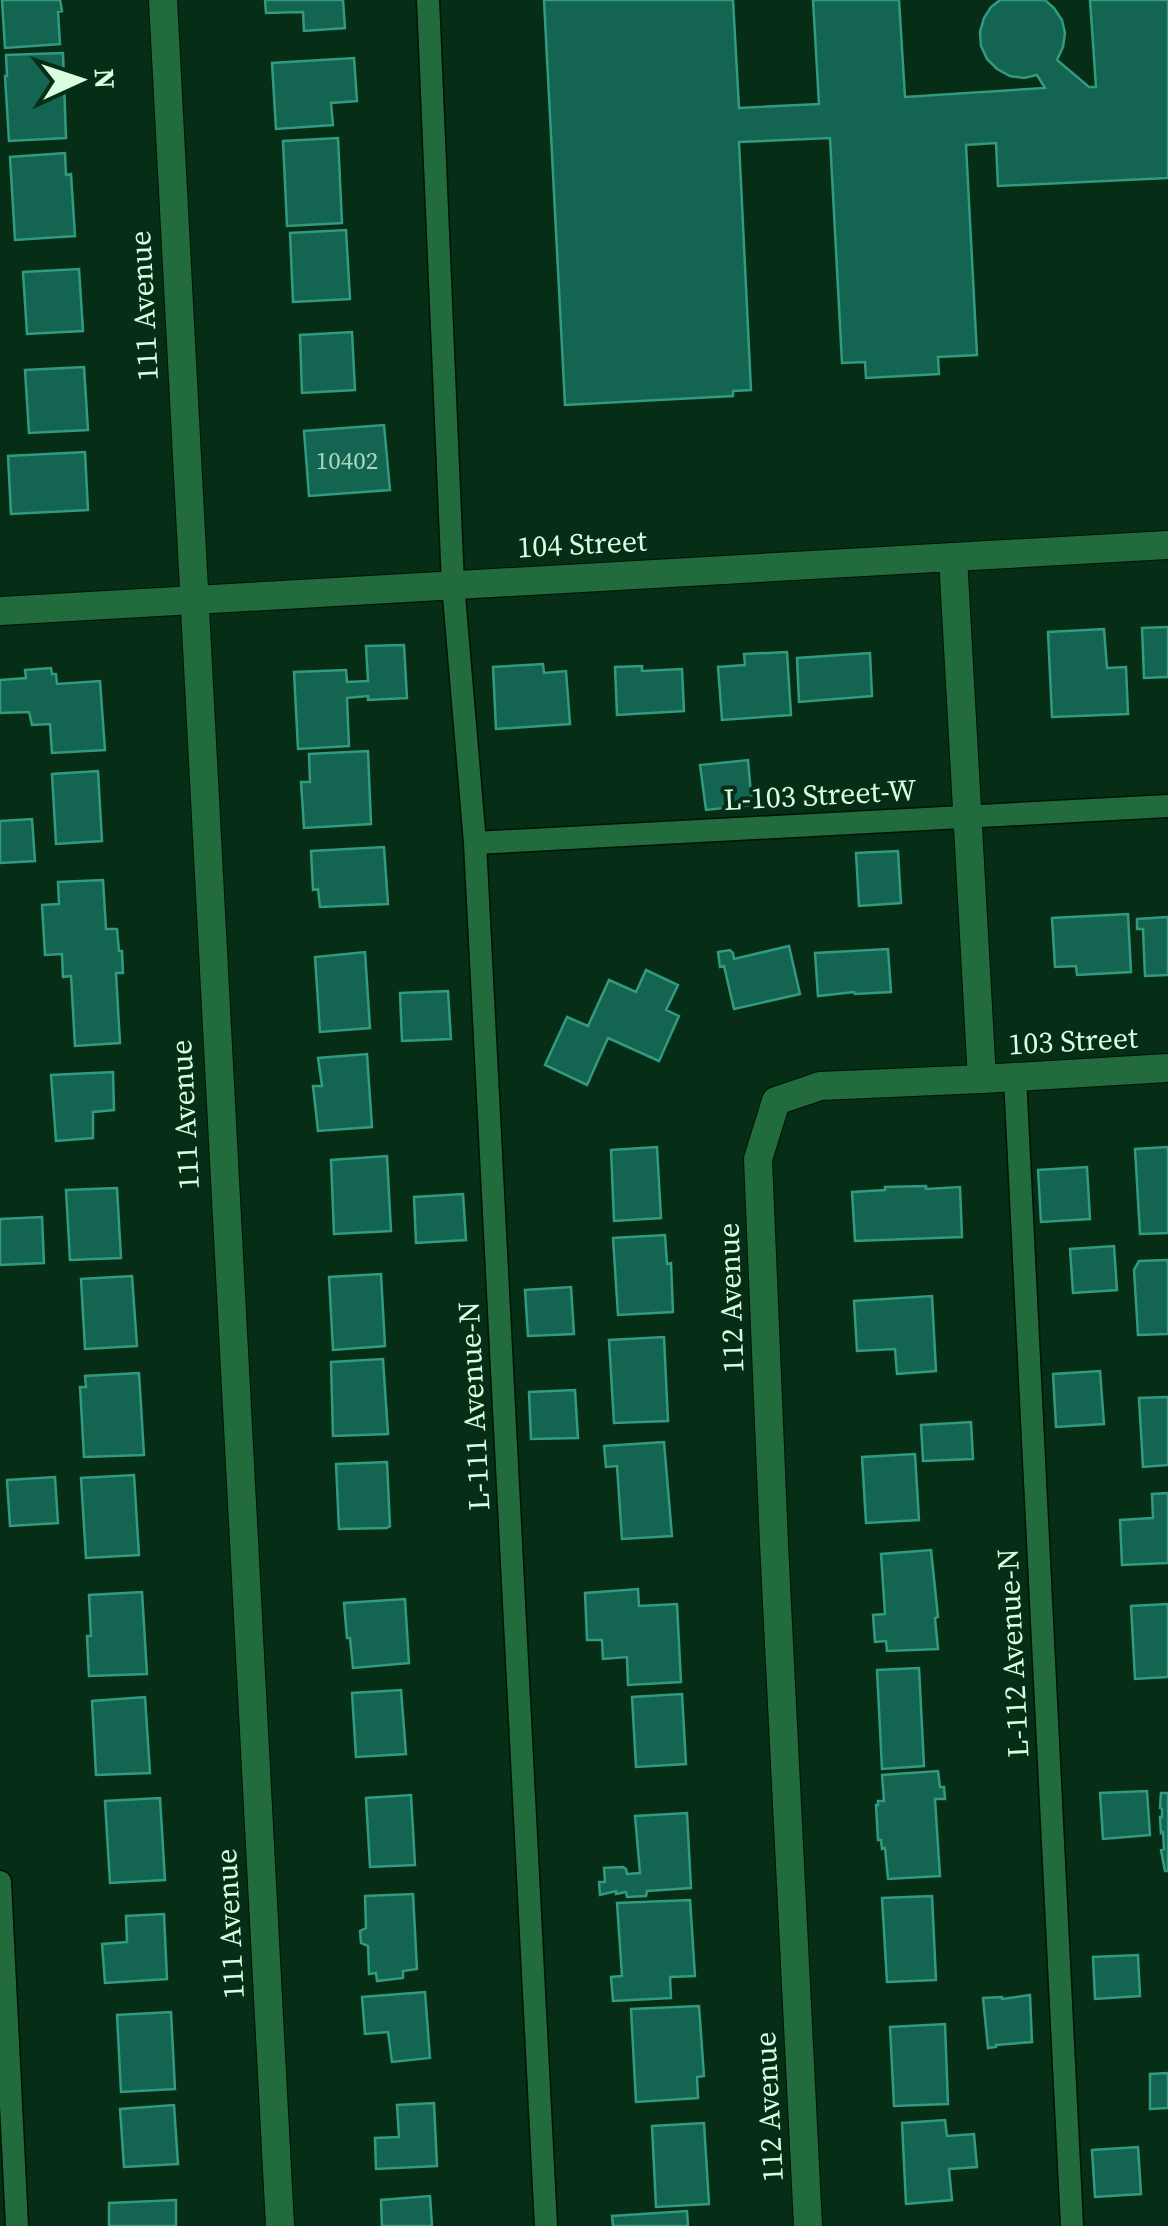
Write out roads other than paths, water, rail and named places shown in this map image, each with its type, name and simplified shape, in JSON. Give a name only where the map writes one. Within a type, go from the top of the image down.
[{"type":"street","name":"111 Avenue","points":[[163,0],[190,600],[280,2226]]},
{"type":"street","name":"104 Street","points":[[0,611],[1168,545]]},
{"type":"street","points":[[952,557],[982,1080]]},
{"type":"street","name":"103 Street","points":[[982,1080],[1168,1068]]},
{"type":"street","name":"112 Avenue","points":[[808,2226],[758,1159],[776,1101],[820,1086],[982,1080]]},
{"type":"lane","name":"L-111 Avenue-N","points":[[428,0],[453,584],[475,843],[546,2226]]},
{"type":"lane","name":"L-103 Street-W","points":[[475,843],[1168,806]]},
{"type":"lane","name":"L-112 Avenue-N","points":[[1014,1077],[1072,2226]]},
{"type":"lane","points":[[0,1882],[17,2226]]}]
